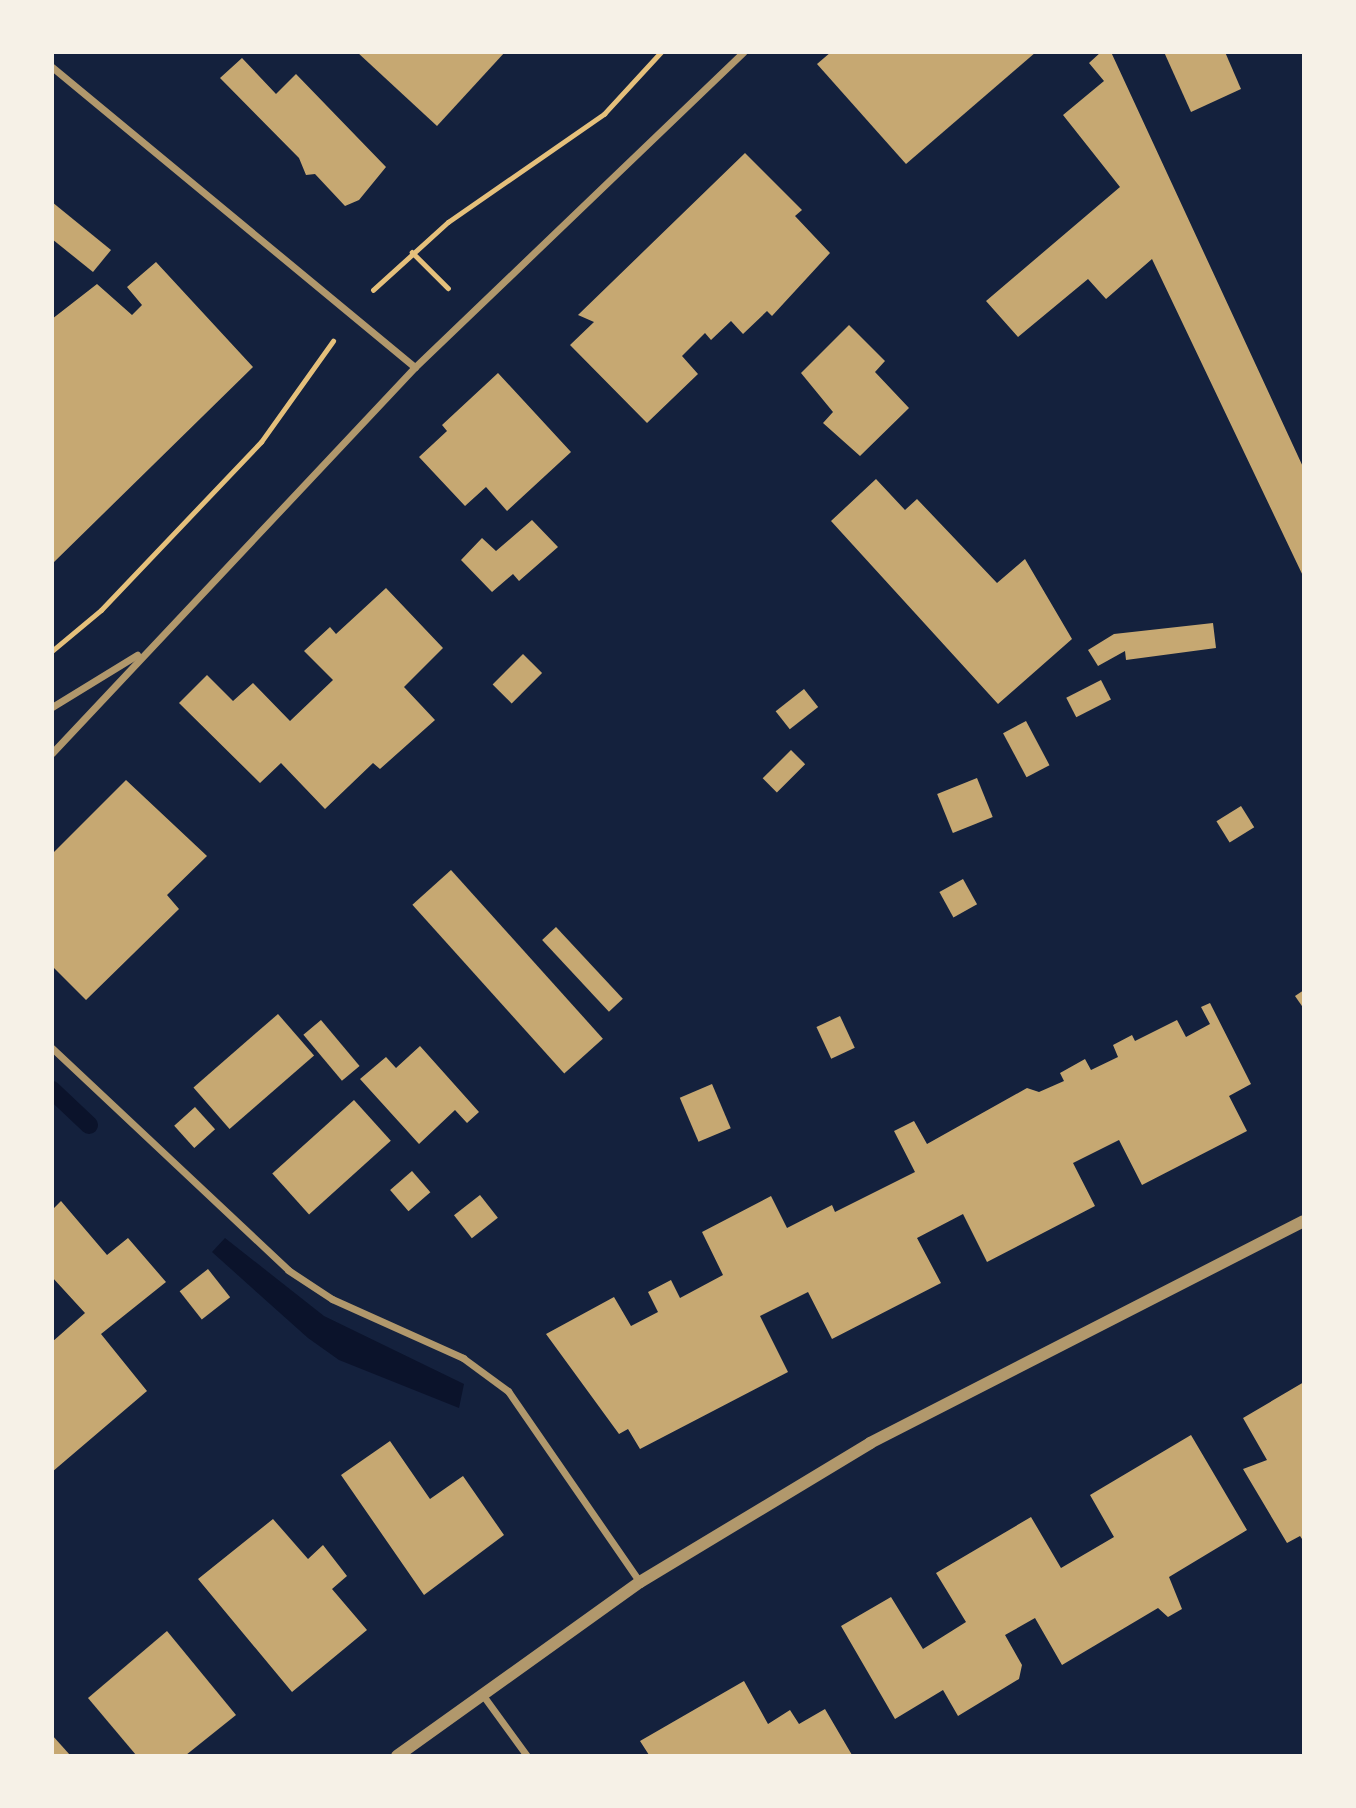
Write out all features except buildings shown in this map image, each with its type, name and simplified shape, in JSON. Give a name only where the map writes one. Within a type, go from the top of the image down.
[{"type":"street","points":[[52,753],[143,651],[415,367],[744,52]]},
{"type":"street","points":[[52,67],[415,367]]},
{"type":"street","points":[[52,707],[143,651]]},
{"type":"street","points":[[52,1048],[288,1270],[332,1299],[463,1358],[508,1391],[640,1582]]},
{"type":"street","points":[[397,1755],[481,1692],[640,1582],[870,1443],[1304,1221]]},
{"type":"street","points":[[481,1692],[527,1755]]},
{"type":"path","points":[[412,252],[473,314]]},
{"type":"water","points":[[225,1238],[324,1316],[464,1384],[459,1408],[339,1360],[308,1338],[212,1252]]},
{"type":"waterway","points":[[52,1090],[89,1125]]}]
